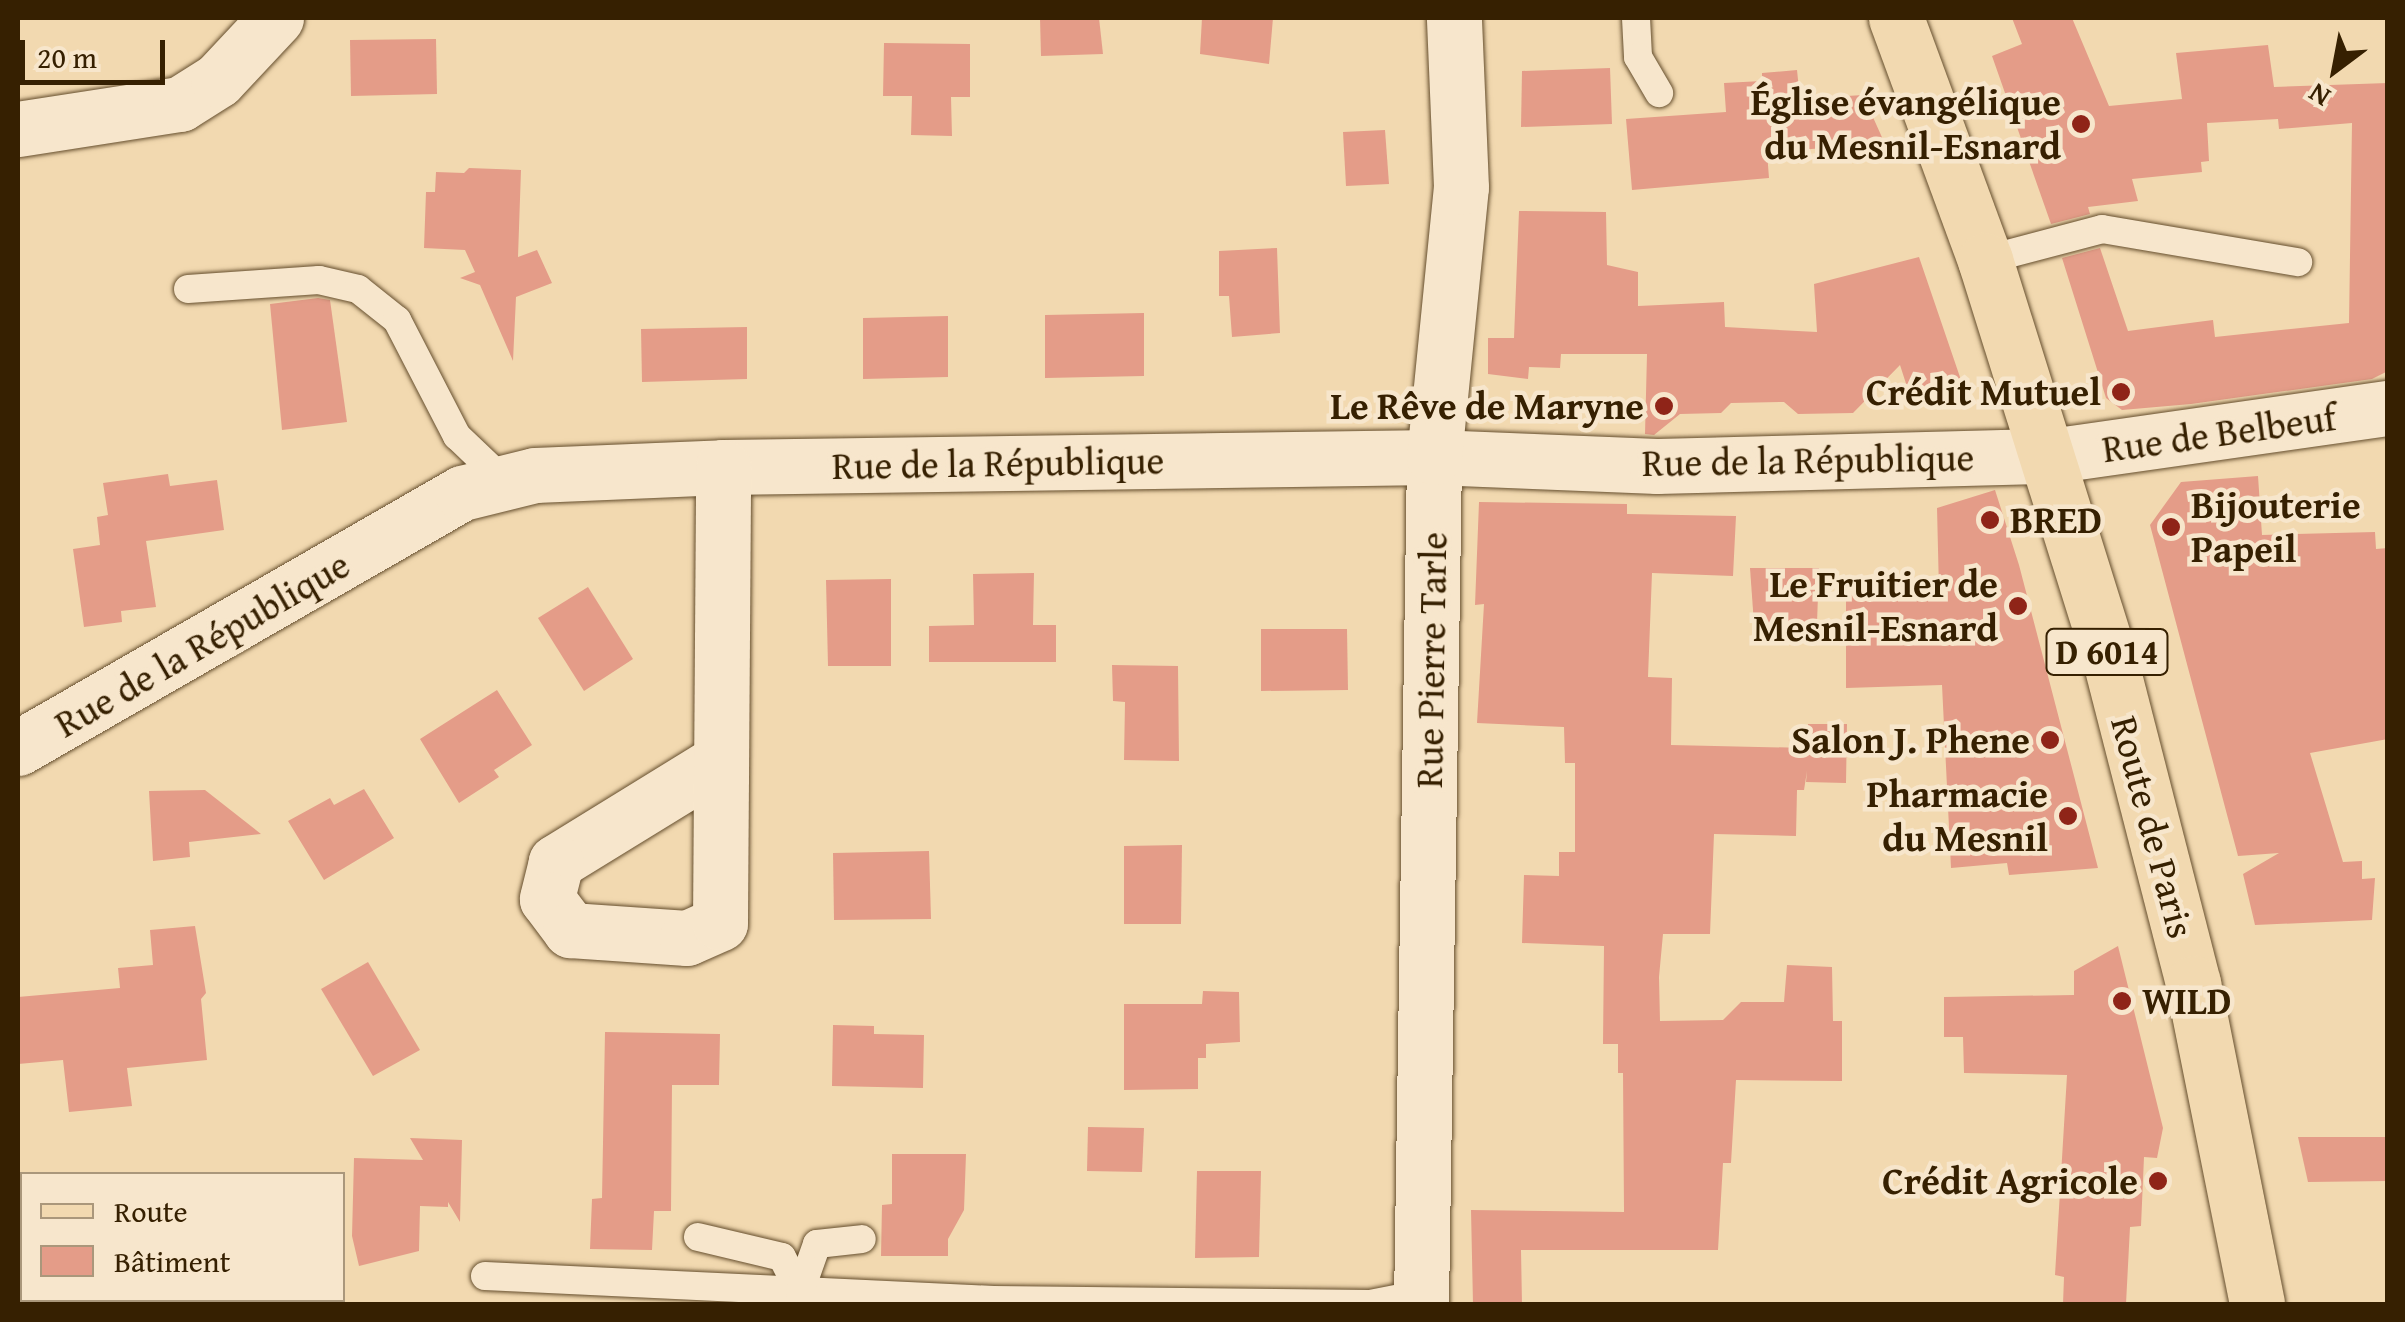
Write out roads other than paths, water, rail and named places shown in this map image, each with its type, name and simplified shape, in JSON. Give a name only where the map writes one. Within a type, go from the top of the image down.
[{"type":"main road","name":"Route de Paris","points":[[1896,18],[1985,260],[2050,456],[2108,656],[2193,983],[2257,1304]]},
{"type":"street","points":[[18,128],[180,104],[218,80],[276,18]]},
{"type":"street","name":"Rue Pierre Tarle","points":[[1421,1300],[1434,457],[1461,186],[1454,18]]},
{"type":"street","name":"Rue de Belbeuf","points":[[2050,456],[2388,408]]},
{"type":"street","name":"Rue de la République","points":[[18,748],[462,493],[503,480],[567,472],[723,467],[1434,457],[1656,466],[2050,456]]},
{"type":"street","points":[[720,760],[723,467]]},
{"type":"lane","points":[[1636,18],[1638,57],[1660,93]]},
{"type":"lane","points":[[1985,260],[2102,229],[2298,262]]},
{"type":"lane","points":[[188,288],[319,280],[358,289],[397,320],[457,436],[503,480]]},
{"type":"lane","points":[[698,1237],[782,1257],[800,1292]]},
{"type":"lane","points":[[800,1292],[816,1244],[862,1239]]},
{"type":"lane","points":[[485,1276],[993,1300],[1350,1304],[1421,1300]]},
{"type":"place","name":"Église évangélique du Mesnil-Esnard","points":[[2081,124]]},
{"type":"place","name":"Crédit Mutuel","points":[[2121,392]]},
{"type":"place","name":"Le Rêve de Maryne","points":[[1664,406]]},
{"type":"place","name":"BRED","points":[[1990,520]]},
{"type":"place","name":"Bijouterie Papeil","points":[[2171,527]]},
{"type":"place","name":"Le Fruitier de Mesnil-Esnard","points":[[2018,606]]},
{"type":"place","name":"Salon J. Phene","points":[[2050,740]]},
{"type":"place","name":"Pharmacie du Mesnil","points":[[2068,816]]},
{"type":"place","name":"WILD","points":[[2122,1001]]},
{"type":"place","name":"Crédit Agricole","points":[[2158,1181]]}]
